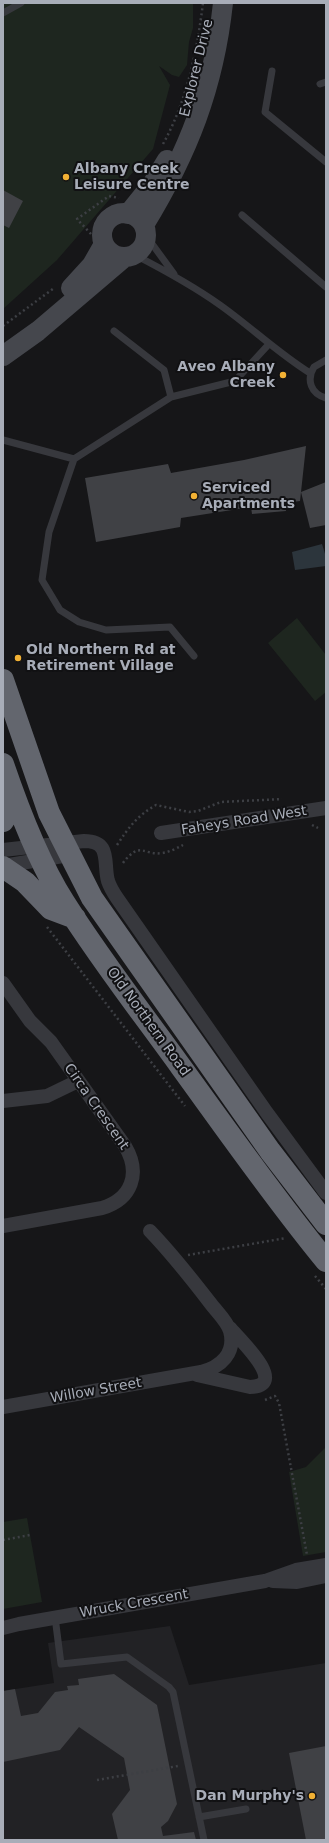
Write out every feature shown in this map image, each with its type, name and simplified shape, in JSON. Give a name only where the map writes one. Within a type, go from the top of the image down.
[{"type":"highway","name":"Old Northern Road","points":[[3,680],[44,801],[66,849],[92,898],[270,1151],[326,1224]]},
{"type":"highway","name":"Old Northern Road","points":[[3,764],[15,801],[39,853],[64,901],[115,977],[300,1230],[319,1266]]},
{"type":"highway","points":[[3,821],[15,801]]},
{"type":"highway","points":[[3,867],[25,882],[51,909],[75,918]]},
{"type":"street","name":"Explorer Drive","points":[[136,218],[182,128],[192,99],[202,58],[212,3]]},
{"type":"street","name":"Explorer Drive","points":[[136,218],[166,189],[189,141],[204,98],[223,3]]},
{"type":"street","points":[[3,340],[31,322],[80,279],[92,264],[98,241],[110,219],[118,214],[136,218],[145,244],[38,331],[3,356]]},
{"type":"street","points":[[98,241],[112,254],[130,256]]},
{"type":"street","name":"Faheys Road West","points":[[161,834],[326,808]]},
{"type":"street","points":[[3,867],[39,853],[66,849],[90,841],[102,847],[105,852],[107,880],[117,898],[267,1113],[326,1193]]},
{"type":"street","points":[[3,850],[39,853]]},
{"type":"street","name":"Circa Crescent","points":[[3,983],[30,1021],[51,1042],[128,1152],[133,1174],[128,1191],[117,1202],[102,1208],[3,1226]]},
{"type":"street","points":[[3,1101],[47,1096],[78,1081]]},
{"type":"street","name":"Willow Street","points":[[150,1231],[178,1262],[263,1368],[266,1377],[264,1382],[258,1386],[250,1387],[190,1374]]},
{"type":"street","name":"Willow Street","points":[[3,1407],[190,1374],[214,1368],[227,1357],[232,1342],[227,1325]]},
{"type":"street","name":"Wruck Crescent","points":[[3,1628],[265,1581],[296,1570],[326,1565]]},
{"type":"street","name":"Wruck Crescent","points":[[265,1581],[297,1582],[326,1576]]},
{"type":"lane","points":[[3,13],[21,3]]},
{"type":"lane","points":[[272,71],[265,112],[326,162]]},
{"type":"lane","points":[[242,215],[326,287]]},
{"type":"lane","points":[[136,218],[176,275]]},
{"type":"lane","points":[[130,256],[176,275],[220,305],[269,344],[310,373]]},
{"type":"lane","points":[[114,331],[164,370],[171,397]]},
{"type":"lane","points":[[194,656],[170,627],[106,630],[79,622],[60,610],[42,580],[49,532],[74,459],[171,397],[235,381],[269,344]]},
{"type":"lane","points":[[326,360],[316,364],[310,373],[310,382],[313,390],[319,396],[326,398]]},
{"type":"lane","points":[[3,440],[74,459]]},
{"type":"lane","points":[[55,1618],[61,1664],[127,1657],[169,1687],[173,1692],[204,1840]]},
{"type":"lane","points":[[199,1817],[246,1809]]},
{"type":"path","points":[[161,148],[185,94],[199,32],[203,3]]},
{"type":"path","points":[[98,241],[77,219],[109,196],[115,198],[136,218]]},
{"type":"path","points":[[3,326],[56,286]]},
{"type":"path","points":[[117,845],[126,831],[142,813],[156,805],[189,812],[198,811],[221,802],[288,798]]},
{"type":"path","points":[[44,922],[189,1112]]},
{"type":"path","points":[[281,1231],[290,1243]]},
{"type":"path","points":[[178,1262],[193,1253],[286,1238]]},
{"type":"path","points":[[319,1266],[326,1289]]},
{"type":"path","points":[[261,1400],[275,1396],[279,1403],[307,1557]]},
{"type":"path","points":[[3,1540],[30,1535]]},
{"type":"path","points":[[97,1780],[188,1764]]},
{"type":"shaded area","name":"Albany Creek Leisure Centre","points":[[3,3],[193,3],[193,28],[189,42],[187,65],[179,77],[172,75],[159,66],[170,85],[153,149],[57,260],[3,309]]},
{"type":"shaded area","points":[[322,544],[326,557],[326,566],[295,570],[292,552]]},
{"type":"shaded area","points":[[297,618],[326,655],[326,692],[315,701],[268,643]]},
{"type":"shaded area","points":[[326,1447],[326,1552],[303,1556],[289,1472],[306,1467]]},
{"type":"shaded area","points":[[27,1518],[42,1602],[3,1609],[3,1522]]},
{"type":"shaded area","points":[[170,1626],[189,1685],[326,1663],[326,1840],[3,1840],[3,1691],[54,1683],[48,1643]]},
{"type":"building","points":[[3,190],[23,201],[9,228],[3,225]]},
{"type":"building","name":"Serviced Apartments","points":[[306,446],[300,501],[285,503],[286,511],[252,514],[251,507],[181,518],[180,527],[96,542],[85,478],[168,464],[171,473],[244,460]]},
{"type":"building","points":[[326,482],[326,525],[310,528],[301,492]]},
{"type":"building","points":[[114,1674],[157,1705],[177,1804],[168,1821],[161,1827],[163,1836],[194,1832],[196,1840],[118,1840],[112,1814],[130,1790],[124,1758],[79,1727],[60,1750],[3,1762],[3,1691],[15,1689],[21,1716],[38,1713],[55,1692],[68,1690],[67,1686],[79,1685],[78,1679]]},
{"type":"building","name":"Dan Murphy's","points":[[326,1746],[326,1840],[306,1840],[289,1753]]},
{"type":"place","name":"Albany Creek Leisure Centre","points":[[66,177]]},
{"type":"place","name":"Aveo Albany Creek","points":[[283,375]]},
{"type":"place","name":"Serviced Apartments","points":[[194,496]]},
{"type":"place","name":"Old Northern Rd at Retirement Village","points":[[18,658]]},
{"type":"place","name":"Dan Murphy's","points":[[312,1796]]}]
